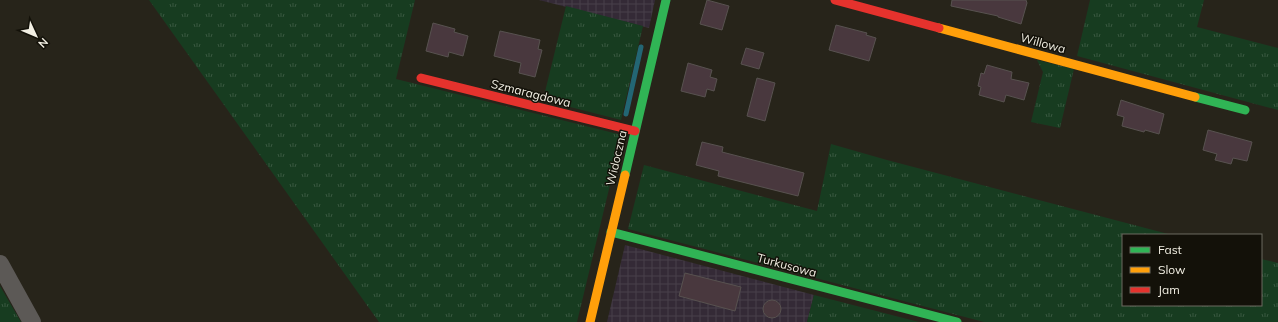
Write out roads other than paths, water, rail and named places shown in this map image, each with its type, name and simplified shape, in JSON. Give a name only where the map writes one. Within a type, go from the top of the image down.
[{"type":"street","name":"Widoczna","points":[[590,322],[666,0]]},
{"type":"street","name":"Willowa","points":[[835,0],[1245,110]]},
{"type":"street","name":"Szmaragdowa","points":[[421,78],[635,131]]},
{"type":"street","name":"Turkusowa","points":[[611,232],[957,322]]},
{"type":"street","points":[[0,264],[32,322]]},
{"type":"waterway","points":[[626,114],[641,47]]}]
